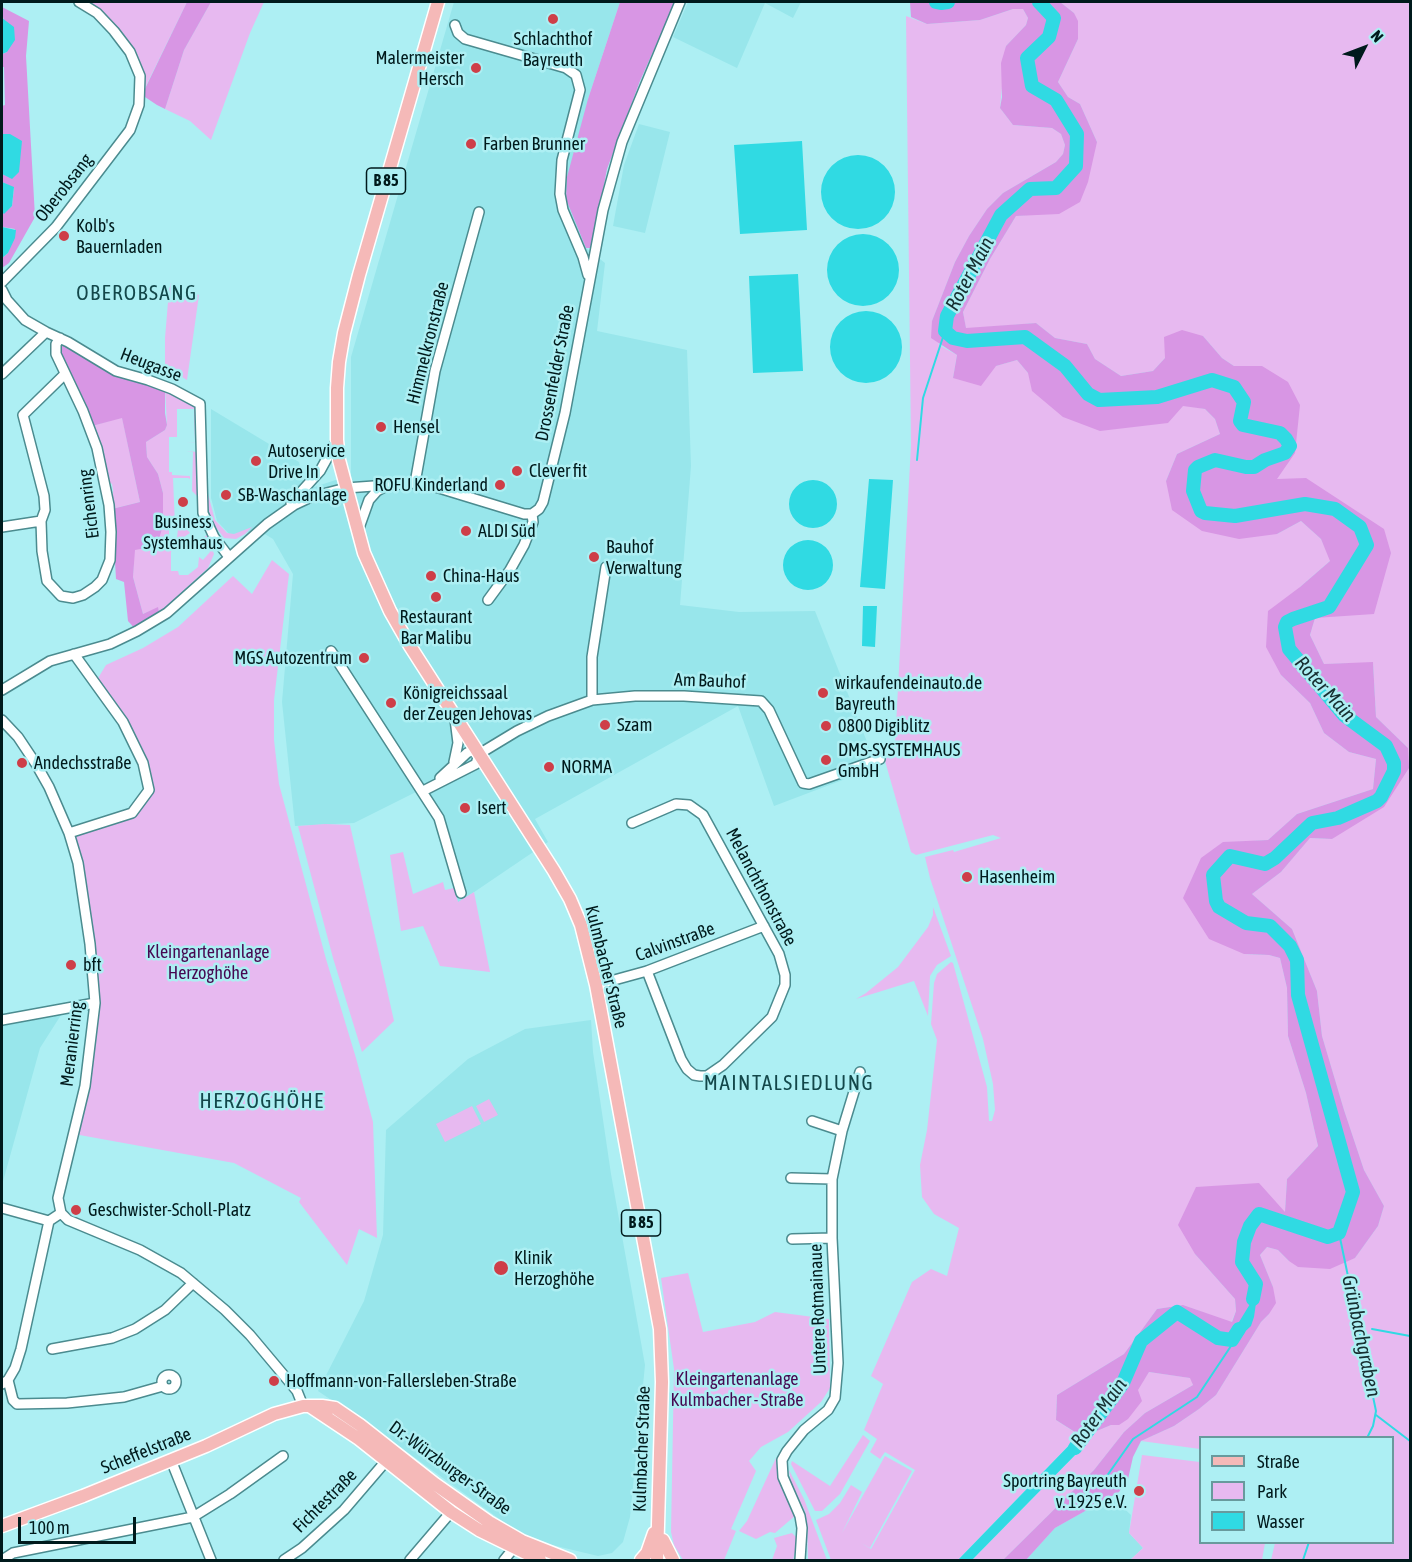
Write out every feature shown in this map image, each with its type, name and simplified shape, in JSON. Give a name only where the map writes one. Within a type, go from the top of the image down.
[{"type":"main road","name":"B 85","points":[[337,440],[339,362],[345,333],[359,276],[438,2]]},
{"type":"main road","name":"Kulmbacher Straße","points":[[337,440],[339,460],[358,533],[372,573],[390,611],[554,871],[581,925],[596,985],[660,1329],[662,1382],[657,1560]]},
{"type":"main road","name":"Scheffelstraße","points":[[2,1526],[171,1460],[274,1414],[306,1406]]},
{"type":"main road","name":"Dr.-Würzburger-Straße","points":[[306,1406],[334,1421],[451,1512],[513,1549],[540,1560]]},
{"type":"main road","name":"Dr.-Würzburger-Straße","points":[[306,1406],[335,1408],[489,1522],[522,1541],[570,1560]]},
{"type":"main road","name":"Kulmbacher Straße","points":[[657,1523],[663,1540],[665,1560]]},
{"type":"main road","points":[[641,1560],[647,1553],[657,1523]]},
{"type":"main road","points":[[663,1540],[673,1560]]},
{"type":"street","name":"Oberobsang","points":[[2,282],[56,227],[130,130],[139,105],[140,76],[130,52],[97,13],[79,2]]},
{"type":"street","name":"Drossenfelder Straße","points":[[488,600],[510,570],[531,528],[532,514],[543,502],[563,422],[603,210],[622,142],[680,2]]},
{"type":"street","name":"Drossenfelder Straße","points":[[455,25],[458,33],[465,39],[566,68],[576,75],[580,90],[562,160],[560,194],[563,210],[583,257],[589,278]]},
{"type":"street","name":"Himmelkronstraße","points":[[415,483],[435,371],[479,212]]},
{"type":"street","points":[[2,290],[7,300],[25,320],[60,338]]},
{"type":"street","points":[[2,374],[46,332]]},
{"type":"street","name":"Eichenring","points":[[60,338],[56,344],[57,354],[97,448],[109,505],[111,532],[110,560],[106,572],[95,587],[73,598],[61,596],[47,582],[41,521],[45,510],[44,496],[23,415],[65,374]]},
{"type":"street","name":"Heugasse","points":[[60,338],[116,371],[172,389],[200,404],[204,513],[214,537],[229,557]]},
{"type":"street","points":[[2,690],[50,661],[110,644],[167,613],[281,513],[315,477],[337,440]]},
{"type":"street","points":[[281,513],[311,497],[346,488],[415,483],[429,485],[524,514],[532,514]]},
{"type":"street","points":[[358,533],[360,520],[369,500],[377,491],[390,484]]},
{"type":"street","points":[[2,527],[41,521]]},
{"type":"street","points":[[592,700],[592,657],[606,567]]},
{"type":"street","points":[[332,651],[423,791],[444,828],[461,893]]},
{"type":"street","points":[[69,833],[132,813],[149,790],[142,763],[123,722],[74,654]]},
{"type":"street","name":"Am Bauhof","points":[[479,754],[517,731],[548,716],[592,700],[635,696],[684,696],[761,701],[769,710],[803,783],[809,784],[880,759]]},
{"type":"street","points":[[452,765],[458,750],[455,717]]},
{"type":"street","name":"Meranierring","points":[[2,720],[18,737],[36,764],[49,787],[69,833],[78,863],[92,963],[95,1003],[85,1086],[58,1198],[61,1213]]},
{"type":"street","points":[[423,791],[476,764],[479,754],[469,752],[452,765],[435,784]]},
{"type":"street","name":"Melanchthonstraße","points":[[632,823],[676,804],[689,805],[699,811],[707,820],[765,926],[779,954],[785,975],[783,993],[772,1017],[723,1065],[707,1076],[700,1077],[687,1069],[681,1059],[647,971]]},
{"type":"street","name":"Calvinstraße","points":[[596,985],[647,971],[765,926]]},
{"type":"street","points":[[2,1020],[95,1003]]},
{"type":"street","name":"Untere Rotmainaue","points":[[800,1560],[802,1528],[800,1516],[783,1477],[782,1460],[787,1450],[804,1430],[828,1410],[835,1398],[838,1363],[832,1238],[832,1179],[842,1131],[860,1072]]},
{"type":"street","points":[[812,1121],[842,1131]]},
{"type":"street","points":[[791,1178],[832,1179]]},
{"type":"street","points":[[2,1208],[49,1221]]},
{"type":"street","points":[[61,1213],[49,1221],[21,1349],[5,1382],[12,1400],[17,1404],[67,1403],[124,1397],[163,1386]]},
{"type":"street","name":"Dr.-Würzburger-Straße","points":[[61,1213],[79,1226],[162,1261],[193,1283],[225,1310],[281,1370],[306,1406]]},
{"type":"street","points":[[792,1239],[832,1238]]},
{"type":"street","points":[[52,1349],[112,1338],[135,1329],[165,1310],[193,1283]]},
{"type":"street","points":[[2,1560],[13,1553],[35,1548],[193,1517],[231,1494],[283,1455]]},
{"type":"street","points":[[171,1460],[211,1560]]},
{"type":"street","name":"Fichtestraße","points":[[284,1560],[302,1548],[344,1510],[386,1461]]},
{"type":"street","points":[[410,1560],[451,1512]]},
{"type":"street","points":[[504,1560],[513,1549]]},
{"type":"shaded area","points":[[187,2],[211,2],[184,50],[165,109],[142,95]]},
{"type":"shaded area","points":[[454,2],[620,2],[588,99],[586,248],[605,263],[597,331],[687,350],[691,466],[680,605],[739,612],[815,611],[877,767],[774,806],[738,706],[535,819],[548,842],[458,903],[436,821],[418,791],[354,823],[295,826],[282,702],[293,574],[273,539],[258,530],[231,536],[217,521],[211,498],[211,409],[299,462],[305,490],[351,475],[351,357]]},
{"type":"shaded area","points":[[620,2],[675,2],[640,81],[607,169],[592,248],[586,248],[566,199],[567,177],[588,99]]},
{"type":"shaded area","points":[[688,2],[801,2],[793,18],[765,3],[737,68],[673,37]]},
{"type":"shaded area","points":[[910,2],[1060,2],[1074,13],[1078,21],[1078,39],[1058,82],[1068,97],[1080,104],[1097,142],[1088,182],[1080,202],[1059,214],[1016,216],[990,259],[963,312],[966,328],[1036,323],[1055,338],[1087,344],[1095,359],[1121,376],[1153,371],[1165,358],[1164,337],[1182,330],[1203,336],[1222,358],[1234,366],[1262,366],[1288,382],[1300,405],[1295,453],[1277,479],[1306,478],[1384,529],[1391,553],[1374,614],[1315,618],[1310,635],[1324,664],[1373,662],[1376,717],[1408,748],[1409,768],[1384,807],[1332,839],[1310,838],[1281,872],[1252,894],[1292,929],[1317,991],[1322,1036],[1344,1110],[1364,1170],[1384,1206],[1378,1226],[1355,1258],[1330,1269],[1298,1267],[1278,1250],[1267,1247],[1260,1255],[1273,1287],[1276,1303],[1261,1322],[1216,1395],[1174,1426],[1141,1441],[1133,1457],[1128,1479],[1119,1492],[1055,1528],[1026,1560],[1003,1560],[1094,1470],[1124,1432],[1145,1413],[1193,1385],[1190,1378],[1149,1372],[1138,1390],[1142,1401],[1128,1419],[1119,1425],[1111,1425],[1092,1433],[1078,1434],[1056,1420],[1057,1395],[1124,1354],[1157,1309],[1183,1305],[1232,1322],[1236,1311],[1235,1299],[1195,1254],[1178,1225],[1196,1187],[1259,1183],[1285,1212],[1287,1179],[1318,1146],[1306,1093],[1288,1036],[1287,988],[1280,958],[1244,954],[1209,939],[1183,898],[1201,858],[1223,842],[1268,840],[1297,814],[1373,789],[1376,759],[1349,752],[1324,733],[1310,703],[1281,675],[1266,647],[1268,611],[1330,561],[1321,539],[1301,521],[1277,534],[1239,539],[1202,531],[1172,510],[1166,481],[1177,454],[1220,434],[1215,419],[1205,409],[1183,406],[1168,423],[1100,431],[1063,417],[1032,391],[1028,373],[1017,360],[996,366],[981,386],[953,378],[957,355],[931,338],[932,321],[955,262],[987,209],[1003,193],[1056,162],[1063,154],[1065,145],[1061,134],[1052,128],[1013,125],[1000,108],[1001,63],[1006,46],[1026,25],[1028,18],[1023,9],[1013,9],[980,20],[927,24],[911,17]]},
{"type":"shaded area","points":[[2,7],[29,21],[26,56],[35,217],[9,263],[2,268],[2,258],[8,253],[15,229],[2,227],[2,212],[4,213],[12,206],[14,188],[2,182],[2,174],[12,178],[10,134],[2,134],[2,106],[5,105],[2,54],[7,52]]},
{"type":"shaded area","points":[[639,124],[670,132],[645,233],[613,226],[624,165]]},
{"type":"shaded area","points":[[64,343],[130,381],[165,388],[167,425],[165,430],[146,442],[147,457],[158,474],[163,493],[163,525],[157,546],[135,550],[133,577],[143,614],[158,607],[160,617],[137,631],[128,621],[124,582],[116,579],[112,509],[140,502],[122,418],[92,426],[59,354]]},
{"type":"shaded area","points":[[61,1015],[40,1048],[2,1185],[2,1026]]},
{"type":"shaded area","name":"Klinik Herzoghöhe","points":[[591,1020],[593,1052],[611,1174],[645,1365],[630,1517],[623,1542],[612,1553],[598,1556],[527,1539],[389,1439],[318,1391],[364,1301],[383,1235],[386,1130],[468,1059],[525,1029]]},
{"type":"shaded area","points":[[1115,1500],[1131,1515],[1129,1533],[1143,1548],[1130,1560],[1026,1560],[1055,1528],[1090,1508]]},
{"type":"green space","points":[[81,2],[187,2],[142,94],[145,74],[108,28]]},
{"type":"green space","points":[[211,2],[264,2],[250,33],[211,140],[190,121],[165,109],[184,50]]},
{"type":"green space","points":[[1060,2],[1410,2],[1410,1560],[1271,1560],[1275,1544],[1394,1544],[1394,1436],[1199,1436],[1199,1449],[1141,1441],[1174,1426],[1216,1395],[1261,1322],[1269,1314],[1273,1287],[1260,1255],[1267,1247],[1278,1250],[1289,1261],[1355,1258],[1378,1226],[1384,1206],[1364,1170],[1344,1110],[1322,1036],[1317,991],[1292,929],[1252,894],[1281,872],[1310,838],[1332,839],[1408,748],[1376,717],[1373,663],[1324,664],[1310,635],[1315,618],[1391,553],[1277,479],[1262,366],[1234,366],[1222,358],[1203,336],[1165,358],[1153,371],[1121,376],[1095,359],[1087,344],[1055,338],[1036,323],[966,329],[963,312],[990,259],[1016,216],[1037,214],[1097,142],[1080,104],[1068,97],[1058,82],[1078,39],[1074,13]]},
{"type":"green space","points":[[1013,9],[1023,9],[1028,18],[1026,25],[1006,46],[1000,108],[1013,125],[1052,128],[1061,134],[1065,145],[1063,154],[1056,162],[1003,193],[987,209],[955,262],[932,321],[939,345],[957,355],[953,378],[1017,360],[1028,373],[1205,409],[1215,419],[1220,434],[1177,454],[1166,481],[1277,534],[1301,521],[1321,539],[1331,560],[1300,587],[1281,675],[1310,703],[1324,733],[1349,752],[1376,759],[1373,789],[1297,814],[1268,840],[1223,843],[1244,954],[1280,958],[1287,988],[1288,1036],[1306,1093],[1318,1146],[1287,1179],[1285,1213],[1195,1254],[1235,1299],[1236,1311],[1231,1323],[1183,1305],[1157,1309],[1124,1354],[1057,1395],[1056,1420],[1079,1435],[958,1560],[831,1560],[816,1520],[829,1514],[840,1503],[851,1485],[862,1492],[842,1533],[885,1456],[912,1471],[870,1548],[861,1543],[871,1549],[915,1470],[885,1452],[880,1459],[870,1452],[877,1439],[864,1430],[883,1384],[871,1376],[912,1282],[931,1269],[947,1276],[959,1228],[934,1214],[922,1197],[920,1165],[927,1130],[937,1040],[931,1024],[934,983],[937,974],[951,962],[987,1087],[989,1121],[992,1121],[995,1110],[993,1084],[983,1039],[925,857],[953,850],[954,852],[1001,838],[993,835],[916,855],[911,852],[885,761],[895,744],[911,445],[906,16],[927,24],[980,20]]},
{"type":"green space","points":[[171,283],[199,295],[187,380],[165,367],[165,338]]},
{"type":"green space","points":[[165,388],[196,406],[197,442],[186,443],[195,442],[194,409],[177,409],[177,437],[169,437],[169,472],[172,472],[172,475],[190,476],[190,479],[173,478],[175,526],[169,525],[169,538],[177,538],[178,529],[187,529],[190,533],[178,541],[171,552],[171,571],[178,571],[179,575],[188,575],[198,567],[199,557],[203,560],[210,552],[204,537],[207,535],[214,554],[208,568],[159,613],[158,608],[143,614],[133,577],[134,550],[163,525],[163,493],[158,474],[147,457],[146,442],[165,430],[167,425]]},
{"type":"green space","points":[[122,417],[140,502],[112,509],[112,484],[108,481],[102,459],[103,448],[92,426]]},
{"type":"green space","points":[[186,451],[197,452],[197,496],[192,491],[193,452]]},
{"type":"green space","points":[[208,494],[215,520],[227,533],[234,534],[252,527],[236,539],[224,538],[212,522],[205,496]]},
{"type":"green space","name":"Kleingartenanlage Herzoghöhe","points":[[272,560],[289,574],[274,700],[274,740],[279,784],[373,1122],[377,1238],[359,1229],[347,1265],[299,1202],[301,1198],[234,1163],[74,1134],[85,1086],[94,981],[69,833],[132,813],[149,790],[143,763],[95,683],[106,665],[143,648],[178,627],[233,576],[252,594]]},
{"type":"green space","points":[[350,825],[394,1021],[362,1052],[333,958],[298,826]]},
{"type":"green space","points":[[403,852],[413,894],[443,882],[445,890],[454,888],[458,902],[474,892],[490,972],[440,966],[423,926],[401,931],[390,855]]},
{"type":"green space","points":[[933,907],[951,956],[937,965],[930,976],[928,1016],[914,981],[856,999],[898,967],[928,927],[933,915]]},
{"type":"green space","points":[[489,1099],[498,1115],[484,1122],[476,1106]]},
{"type":"green space","points":[[472,1106],[481,1124],[445,1142],[436,1124]]},
{"type":"green space","name":"Kleingartenanlage Kulmbacher - Straße","points":[[688,1273],[703,1332],[755,1322],[775,1312],[829,1319],[830,1388],[821,1402],[788,1432],[761,1447],[749,1461],[756,1471],[731,1529],[736,1531],[724,1560],[683,1560],[674,1545],[671,1532],[674,1369],[661,1278]]},
{"type":"green space","points":[[1149,1372],[1191,1378],[1193,1385],[1145,1413],[1124,1432],[1094,1470],[1003,1560],[972,1560],[1084,1446],[1092,1433],[1111,1425]]},
{"type":"green space","points":[[863,1435],[870,1441],[840,1494],[822,1511],[815,1511],[791,1464],[792,1461],[830,1486]]},
{"type":"green space","points":[[1142,1455],[1199,1462],[1199,1544],[1265,1544],[1262,1560],[1130,1560],[1143,1548],[1129,1533]]},
{"type":"green space","points":[[776,1458],[778,1477],[796,1515],[775,1533],[770,1532],[756,1539],[739,1531],[747,1521]]},
{"type":"green space","points":[[789,1470],[804,1499],[827,1560],[808,1560],[805,1511],[791,1483]]},
{"type":"green space","points":[[792,1533],[798,1539],[793,1560],[772,1560],[777,1546],[774,1538]]},
{"type":"water","points":[[2,18],[14,27],[15,40],[7,52],[2,54]]},
{"type":"water","points":[[2,134],[10,134],[22,141],[19,172],[12,179],[2,174]]},
{"type":"water","points":[[802,141],[807,230],[740,234],[734,145]]},
{"type":"water","points":[[858,155],[879,161],[889,171],[895,192],[889,213],[879,223],[858,229],[837,223],[827,213],[821,192],[827,171],[837,161]]},
{"type":"water","points":[[2,182],[14,187],[12,206],[4,214],[2,212]]},
{"type":"water","points":[[2,227],[16,230],[8,253],[2,258]]},
{"type":"water","points":[[863,234],[883,240],[893,250],[899,270],[893,290],[883,300],[863,306],[843,300],[833,290],[827,270],[833,250],[843,240]]},
{"type":"water","points":[[798,274],[803,371],[753,373],[749,276]]},
{"type":"water","points":[[866,311],[886,317],[896,327],[902,347],[896,367],[886,377],[866,383],[846,377],[836,367],[830,347],[836,327],[846,317]]},
{"type":"water","points":[[869,479],[893,480],[885,589],[860,587]]},
{"type":"water","points":[[808,480],[818,480],[833,490],[837,504],[833,518],[827,524],[818,528],[808,528],[793,518],[789,509],[789,499],[799,484]]},
{"type":"water","points":[[808,540],[826,547],[833,565],[826,583],[808,590],[790,583],[783,565],[790,547]]},
{"type":"water","points":[[863,606],[877,606],[875,647],[862,646]]},
{"type":"water","points":[[1252,1282],[1259,1282],[1251,1326],[1233,1343],[1226,1344],[1227,1336],[1250,1304],[1249,1294]]},
{"type":"water","points":[[1079,1435],[1091,1435],[1084,1446],[972,1560],[958,1560]]},
{"type":"waterway","name":"Roter Main","points":[[936,2],[948,2]]},
{"type":"waterway","name":"Roter Main","points":[[1039,2],[1054,18],[1049,37],[1027,58],[1032,86],[1056,100],[1077,134],[1076,166],[1056,188],[1030,189],[1001,215],[947,316],[945,331],[953,338],[967,341],[1025,337],[1065,366],[1088,394],[1099,400],[1157,397],[1212,380],[1234,387],[1244,402],[1240,421],[1243,425],[1280,433],[1290,446],[1285,453],[1265,460],[1254,467],[1215,460],[1198,467],[1195,470],[1193,491],[1201,511],[1235,516],[1305,504],[1335,509],[1360,527],[1367,545],[1329,607],[1293,619],[1287,622],[1285,627],[1289,649],[1344,715],[1386,746],[1394,763],[1394,771],[1377,801],[1338,818],[1312,823],[1275,858],[1265,864],[1230,856],[1213,875],[1216,901],[1219,907],[1246,923],[1270,926],[1290,946],[1297,960],[1298,995],[1353,1192],[1339,1233],[1328,1237],[1259,1214],[1250,1226],[1244,1242],[1242,1262],[1256,1284],[1253,1299]]},
{"type":"waterway","points":[[917,460],[923,398],[945,331]]},
{"type":"waterway","name":"Grünbachgraben","points":[[1339,1233],[1376,1411],[1368,1436]]},
{"type":"waterway","name":"Roter Main","points":[[1075,1448],[1123,1383],[1141,1341],[1177,1312],[1218,1338],[1232,1340],[1239,1329]]},
{"type":"waterway","points":[[1372,1329],[1410,1336]]},
{"type":"waterway","points":[[1104,1480],[1133,1439],[1197,1397],[1233,1343]]},
{"type":"waterway","points":[[1376,1415],[1410,1441]]},
{"type":"waterway","name":"Grünbachgraben","points":[[1303,1560],[1308,1544]]},
{"type":"place","name":"Schlachthof Bayreuth","points":[[553,19]]},
{"type":"place","name":"Malermeister Hersch","points":[[476,68]]},
{"type":"place","name":"Farben Brunner","points":[[471,144]]},
{"type":"place","name":"Kolb's Bauernladen","points":[[64,236]]},
{"type":"place","name":"Hensel","points":[[381,427]]},
{"type":"place","name":"Autoservice Drive In","points":[[256,461]]},
{"type":"place","name":"Clever fit","points":[[517,471]]},
{"type":"place","name":"ROFU Kinderland","points":[[500,485]]},
{"type":"place","name":"SB-Waschanlage","points":[[226,495]]},
{"type":"place","name":"Business Systemhaus","points":[[183,502]]},
{"type":"place","name":"ALDI Süd","points":[[466,531]]},
{"type":"place","name":"Bauhof Verwaltung","points":[[594,557]]},
{"type":"place","name":"China-Haus","points":[[431,576]]},
{"type":"place","name":"Restaurant Bar Malibu","points":[[436,597]]},
{"type":"place","name":"MGS Autozentrum","points":[[364,658]]},
{"type":"place","name":"wirkaufendeinauto.de Bayreuth","points":[[823,693]]},
{"type":"place","name":"Königreichssaal der Zeugen Jehovas","points":[[391,703]]},
{"type":"place","name":"Szam","points":[[605,725]]},
{"type":"place","name":"0800 Digiblitz","points":[[826,726]]},
{"type":"place","name":"DMS-SYSTEMHAUS GmbH","points":[[826,760]]},
{"type":"place","name":"Andechsstraße","points":[[22,763]]},
{"type":"place","name":"NORMA","points":[[549,767]]},
{"type":"place","name":"Isert","points":[[465,808]]},
{"type":"place","name":"Hasenheim","points":[[967,877]]},
{"type":"place","name":"bft","points":[[71,965]]},
{"type":"place","name":"Geschwister-Scholl-Platz","points":[[76,1210]]},
{"type":"place","name":"Klinik Herzoghöhe","points":[[501,1268]]},
{"type":"place","name":"Hoffmann-von-Fallersleben-Straße","points":[[274,1381]]},
{"type":"place","name":"Sportring Bayreuth v. 1925 e.V.","points":[[1139,1491]]},
{"type":"district","name":"OBEROBSANG","points":[[137,293]]},
{"type":"district","name":"MAINTALSIEDLUNG","points":[[789,1083]]},
{"type":"district","name":"HERZOGHÖHE","points":[[262,1101]]}]
